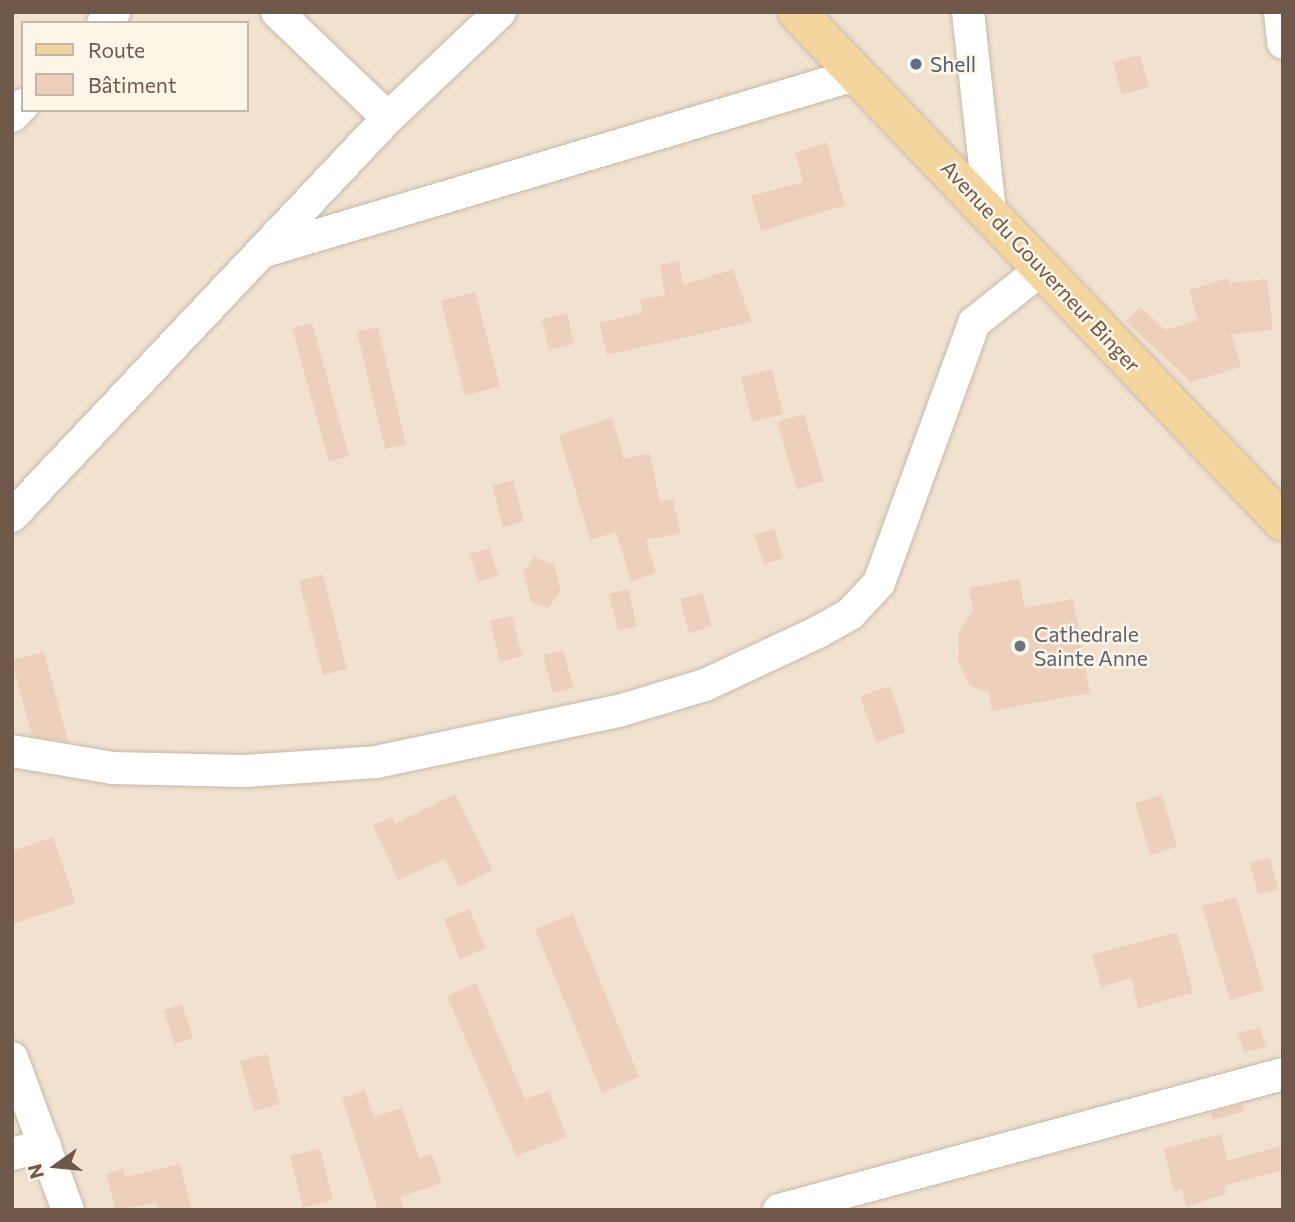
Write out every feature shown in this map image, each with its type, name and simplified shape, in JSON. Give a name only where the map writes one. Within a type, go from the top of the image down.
[{"type":"main road","name":"Avenue du Gouverneur Binger","points":[[797,12],[990,211],[1283,522]]},
{"type":"street","points":[[277,12],[388,118]]},
{"type":"street","points":[[12,516],[267,251],[388,118],[500,12]]},
{"type":"street","points":[[968,12],[990,211]]},
{"type":"street","points":[[1280,12],[1283,43]]},
{"type":"street","points":[[267,251],[858,74]]},
{"type":"street","points":[[12,751],[112,768],[246,771],[376,762],[634,707],[705,685],[850,614],[879,583],[974,323],[1043,268]]},
{"type":"street","points":[[12,1058],[68,1210]]},
{"type":"street","points":[[779,1210],[825,1204],[1283,1074]]},
{"type":"street","points":[[12,1154],[45,1144]]},
{"type":"shaded area","points":[[12,12],[1283,12],[1283,1210],[12,1210]]},
{"type":"building","points":[[1140,55],[1149,87],[1122,95],[1113,62]]},
{"type":"building","points":[[827,143],[845,205],[761,231],[751,196],[803,182],[795,152]]},
{"type":"building","points":[[679,261],[683,285],[733,269],[752,322],[607,355],[599,323],[642,313],[640,300],[665,295],[660,265]]},
{"type":"building","points":[[1228,278],[1230,283],[1267,279],[1273,330],[1231,334],[1241,367],[1191,382],[1126,321],[1140,307],[1165,330],[1198,320],[1189,290]]},
{"type":"building","points":[[475,292],[500,386],[465,396],[441,301]]},
{"type":"building","points":[[567,313],[574,344],[549,350],[542,319]]},
{"type":"building","points":[[312,323],[349,456],[329,462],[292,328]]},
{"type":"building","points":[[378,327],[406,444],[385,449],[357,332]]},
{"type":"building","points":[[772,369],[783,414],[752,422],[741,377]]},
{"type":"building","points":[[804,414],[824,481],[797,489],[777,422]]},
{"type":"building","points":[[612,418],[624,459],[650,453],[660,502],[673,499],[680,533],[646,540],[656,573],[631,581],[616,532],[590,540],[559,435]]},
{"type":"building","points":[[513,480],[524,521],[503,527],[492,486]]},
{"type":"building","points":[[774,529],[783,558],[764,564],[754,535]]},
{"type":"building","points":[[490,548],[498,576],[478,582],[470,554]]},
{"type":"building","points":[[534,557],[554,565],[561,591],[548,608],[531,602],[523,572]]},
{"type":"building","points":[[323,575],[347,669],[323,675],[299,581]]},
{"type":"building","name":"Cathedrale Sainte Anne","points":[[1019,579],[1025,608],[1073,599],[1090,693],[992,711],[989,693],[969,685],[958,660],[959,633],[973,610],[969,588]]},
{"type":"building","points":[[628,589],[637,626],[618,631],[609,594]]},
{"type":"building","points":[[702,593],[712,626],[689,633],[680,599]]},
{"type":"building","points":[[512,616],[522,656],[500,662],[490,621]]},
{"type":"building","points":[[563,650],[574,688],[553,693],[543,655]]},
{"type":"building","points":[[44,652],[68,741],[32,736],[12,660]]},
{"type":"building","points":[[890,686],[906,732],[876,742],[860,696]]},
{"type":"building","points":[[455,794],[493,870],[459,887],[445,859],[398,880],[373,825],[392,817],[395,824]]},
{"type":"building","points":[[1162,795],[1177,847],[1150,855],[1135,803]]},
{"type":"building","points":[[53,837],[76,903],[12,924],[12,851]]},
{"type":"building","points":[[1270,858],[1278,889],[1258,894],[1250,863]]},
{"type":"building","points":[[1236,897],[1264,990],[1230,1000],[1202,906]]},
{"type":"building","points":[[469,909],[486,948],[460,959],[444,919]]},
{"type":"building","points":[[573,914],[639,1077],[602,1093],[535,929]]},
{"type":"building","points":[[1177,932],[1193,993],[1138,1008],[1131,978],[1101,987],[1092,955]]},
{"type":"building","points":[[476,983],[525,1099],[549,1091],[567,1137],[516,1156],[447,996]]},
{"type":"building","points":[[182,1004],[193,1038],[174,1044],[164,1010]]},
{"type":"building","points":[[1260,1027],[1266,1047],[1244,1053],[1238,1033]]},
{"type":"building","points":[[267,1054],[280,1104],[254,1111],[240,1061]]},
{"type":"building","points":[[365,1090],[374,1117],[402,1108],[419,1158],[432,1154],[442,1183],[400,1197],[404,1210],[378,1210],[342,1098]]},
{"type":"building","points":[[1242,1104],[1244,1111],[1213,1120],[1211,1113]]},
{"type":"building","points":[[1221,1134],[1228,1161],[1283,1145],[1283,1170],[1224,1186],[1226,1194],[1186,1207],[1182,1189],[1174,1191],[1164,1149]]},
{"type":"building","points":[[320,1148],[333,1200],[303,1208],[290,1156]]},
{"type":"building","points":[[180,1164],[192,1210],[158,1210],[156,1203],[116,1210],[106,1174],[123,1169],[125,1177]]},
{"type":"place","name":"Shell","points":[[916,64]]},
{"type":"place","name":"Cathedrale Sainte Anne","points":[[1020,646]]}]
